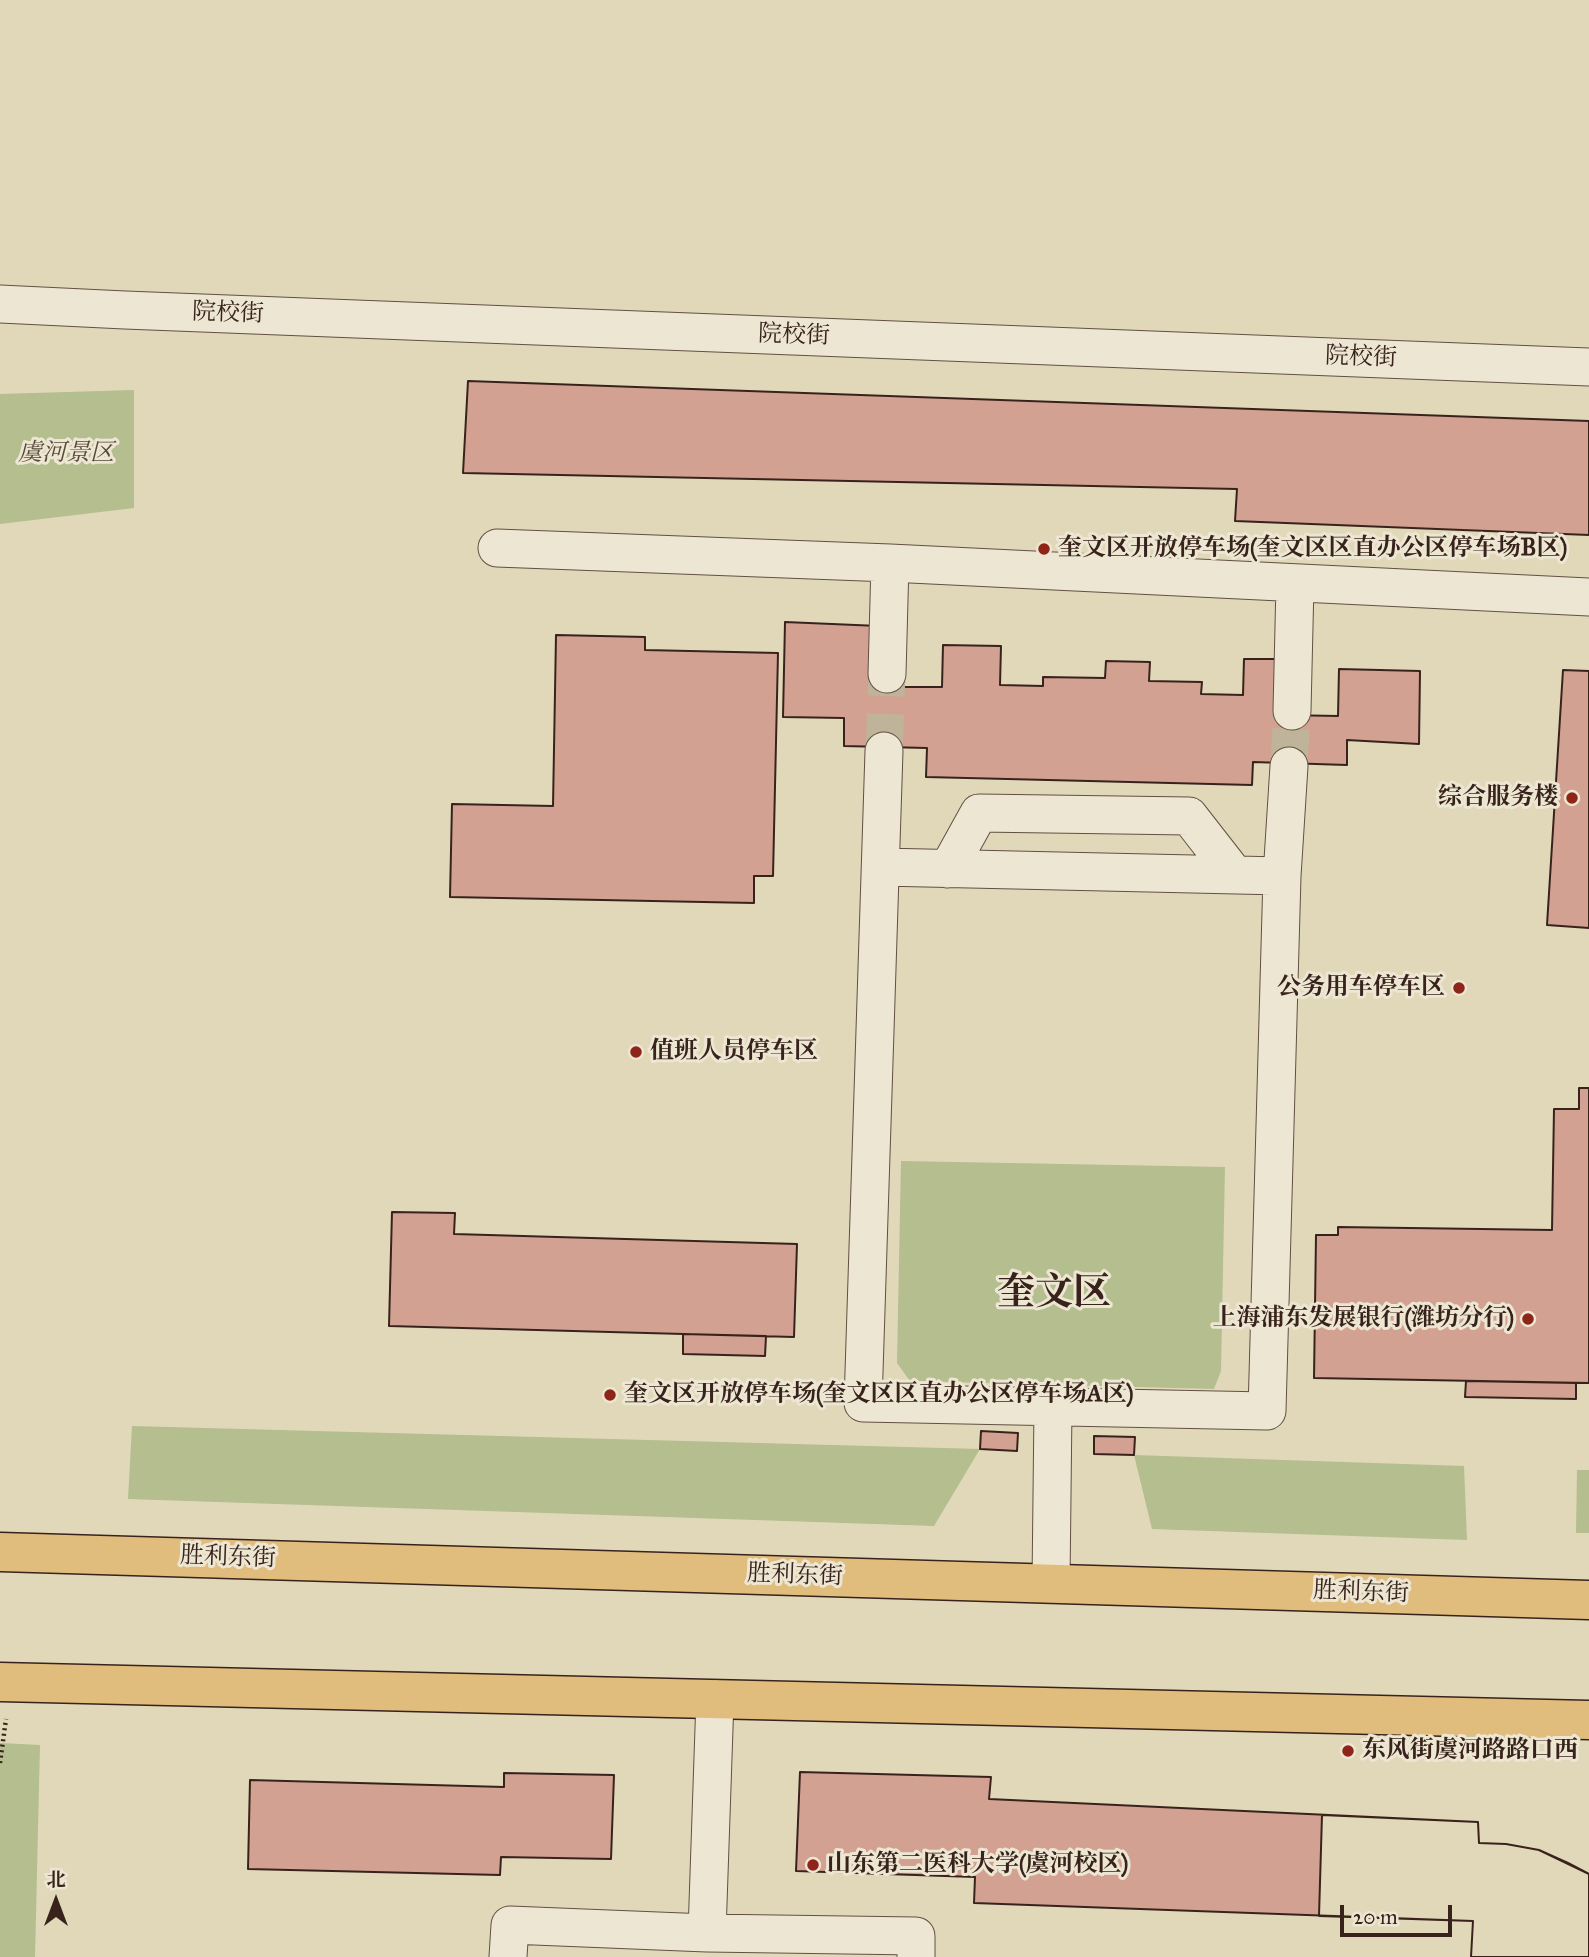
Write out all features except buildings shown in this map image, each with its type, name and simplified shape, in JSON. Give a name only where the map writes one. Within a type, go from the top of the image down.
[{"type":"main road","name":"胜利东街","points":[[0,1552],[1589,1600]]},
{"type":"main road","points":[[0,1682],[1589,1720]]},
{"type":"street","name":"院校街","points":[[0,304],[1589,367]]},
{"type":"street","points":[[497,548],[890,563],[1589,597]]},
{"type":"street","points":[[887,674],[890,563]]},
{"type":"street","points":[[1292,711],[1295,584]]},
{"type":"street","points":[[884,751],[863,1403],[1267,1411],[1282,876],[1289,766]]},
{"type":"street","points":[[948,869],[979,813],[1189,816],[1235,875]]},
{"type":"street","points":[[881,867],[1282,876]]},
{"type":"street","points":[[1051,1583],[1053,1407]]},
{"type":"street","points":[[707,1933],[715,1699]]},
{"type":"street","points":[[508,1957],[510,1925],[707,1933],[916,1936],[916,1957]]},
{"type":"green space","name":"虞河景区","points":[[134,390],[134,508],[0,524],[0,394]]},
{"type":"green space","points":[[901,1161],[1225,1167],[1221,1371],[1214,1389],[910,1381],[897,1363]]},
{"type":"green space","points":[[132,1426],[980,1449],[934,1526],[128,1499]]},
{"type":"green space","points":[[1134,1455],[1464,1466],[1467,1540],[1152,1529]]},
{"type":"green space","points":[[1577,1470],[1589,1470],[1589,1533],[1576,1533]]},
{"type":"green space","points":[[0,1743],[40,1745],[35,1957],[0,1957]]},
{"type":"tunnel","points":[[884,751],[887,674]]},
{"type":"tunnel","points":[[1289,766],[1292,711]]},
{"type":"place","name":"奎文区开放停车场(奎文区区直办公区停车场B区)","points":[[1044,549]]},
{"type":"place","name":"综合服务楼","points":[[1572,798]]},
{"type":"place","name":"公务用车停车区","points":[[1459,988]]},
{"type":"place","name":"值班人员停车区","points":[[636,1052]]},
{"type":"place","name":"上海浦东发展银行(潍坊分行)","points":[[1528,1319]]},
{"type":"place","name":"奎文区开放停车场(奎文区区直办公区停车场A区)","points":[[610,1395]]},
{"type":"place","name":"东风街虞河路路口西","points":[[1348,1751]]},
{"type":"place","name":"山东第二医科大学(虞河校区)","points":[[813,1865]]},
{"type":"district","name":"奎文区","points":[[1054,1295]]}]
